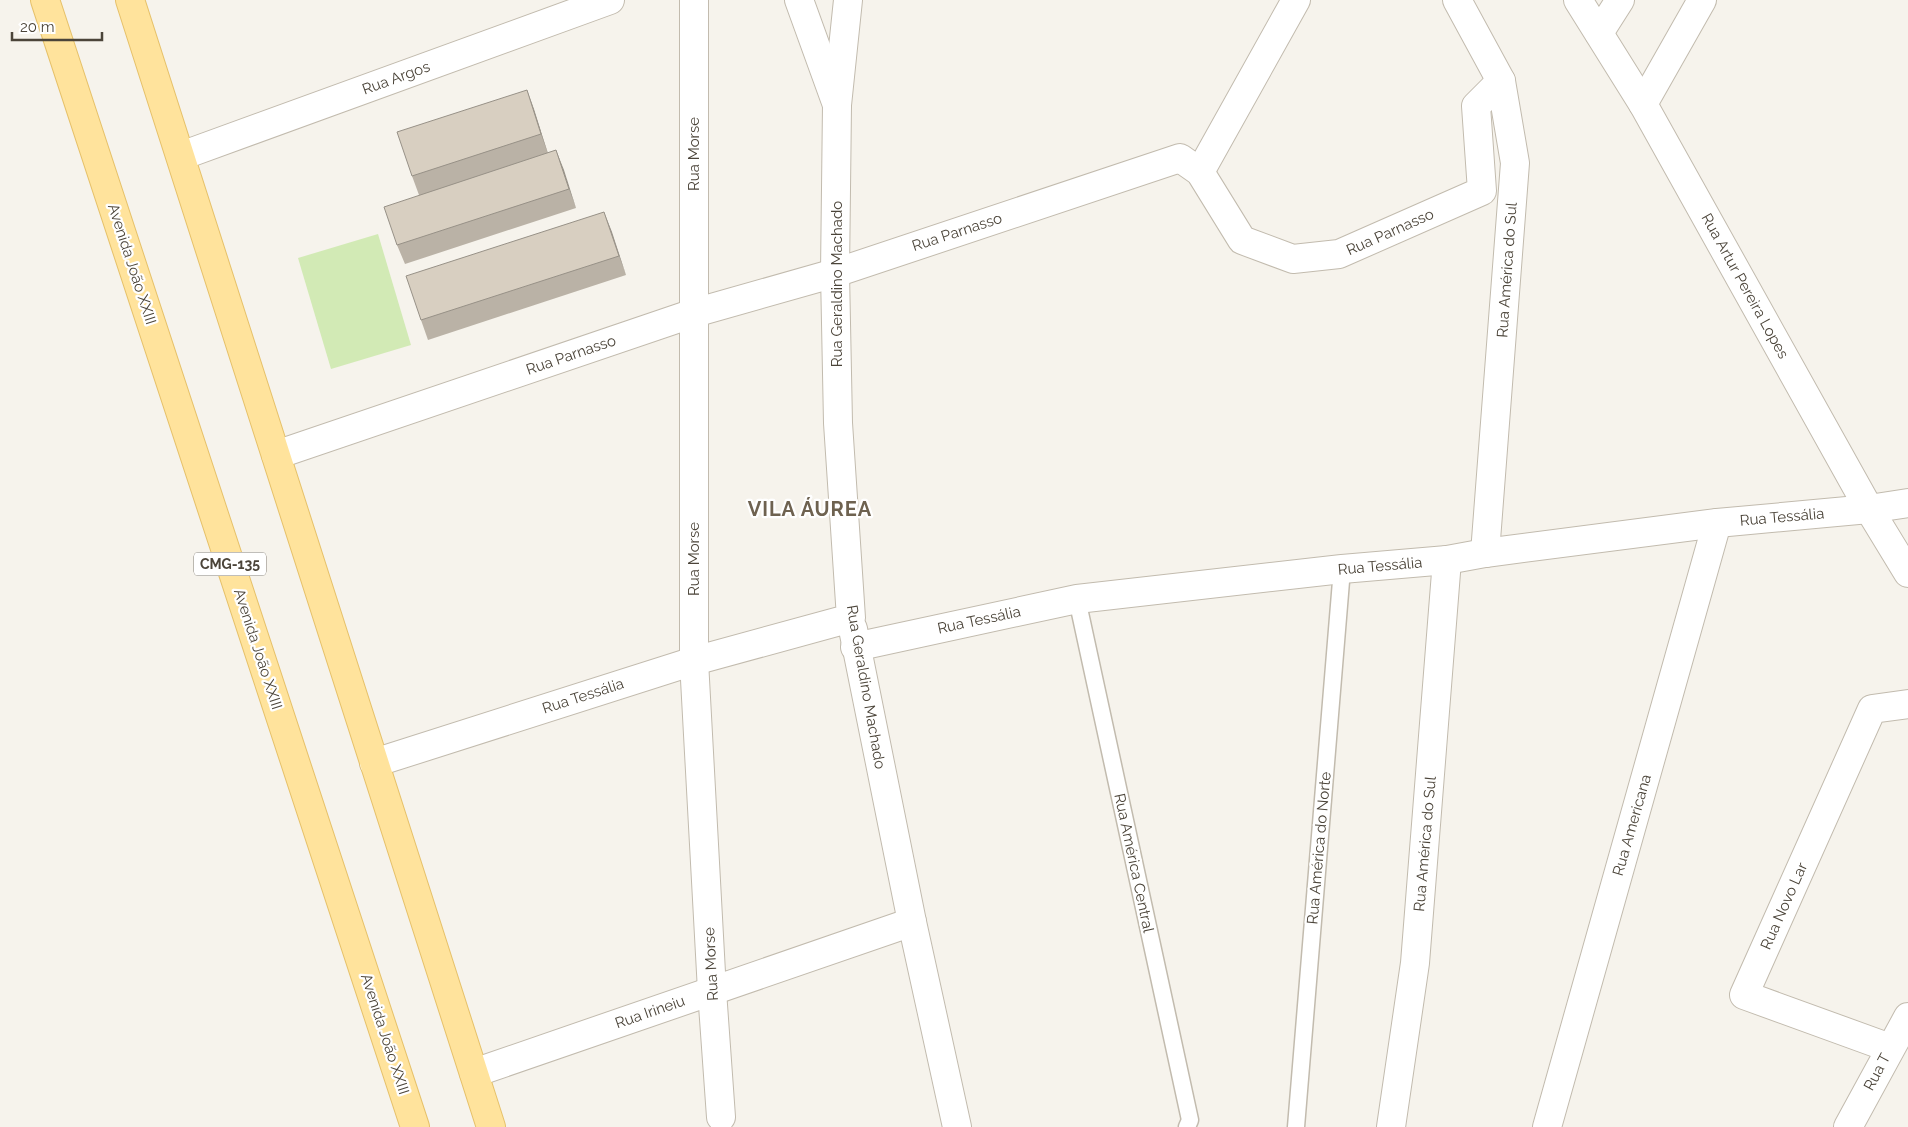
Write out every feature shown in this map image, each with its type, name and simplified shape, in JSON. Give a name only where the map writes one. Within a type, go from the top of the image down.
[{"type":"main road","name":"Avenida João XXIII","points":[[45,0],[415,1127]]},
{"type":"main road","points":[[130,0],[491,1127]]},
{"type":"street","name":"Rua Argos","points":[[181,156],[610,0]]},
{"type":"street","name":"Rua Morse","points":[[694,0],[694,661],[712,991],[721,1117]]},
{"type":"street","points":[[799,0],[836,105]]},
{"type":"street","name":"Rua Geraldino Machado","points":[[848,0],[836,105],[836,273],[838,423],[851,618],[855,647],[912,922],[957,1127]]},
{"type":"street","points":[[1200,172],[1296,0]]},
{"type":"street","name":"Rua América do Sul","points":[[1457,0],[1501,81],[1515,163],[1485,553]]},
{"type":"street","name":"Rua Artur Pereira Lopes","points":[[1578,0],[1643,104],[1869,509],[1908,573]]},
{"type":"street","points":[[1599,33],[1620,0]]},
{"type":"street","points":[[1643,104],[1702,0]]},
{"type":"street","name":"Rua Parnasso","points":[[276,455],[694,313],[836,273],[1180,158],[1200,172],[1242,240],[1293,259],[1339,254],[1482,191],[1476,106],[1501,81]]},
{"type":"street","name":"Rua Tessália","points":[[855,647],[1077,599],[1342,569],[1447,560],[1485,553],[1717,523],[1869,509],[1908,503]]},
{"type":"street","name":"Rua Americana","points":[[1547,1127],[1717,523]]},
{"type":"street","name":"Rua América do Sul","points":[[1391,1127],[1415,963],[1447,560]]},
{"type":"street","name":"Rua Tessália","points":[[374,763],[694,661],[851,618]]},
{"type":"street","name":"Rua Novo Lar","points":[[1890,1048],[1744,995],[1872,708],[1908,704]]},
{"type":"street","name":"Rua Irineiu","points":[[474,1073],[912,922]]},
{"type":"street","name":"Rua T","points":[[1848,1127],[1908,1017]]},
{"type":"lane","name":"Rua América do Norte","points":[[1296,1127],[1342,569]]},
{"type":"lane","name":"Rua América Central","points":[[1077,599],[1188,1110],[1190,1120],[1187,1127]]},
{"type":"green space","points":[[378,234],[411,345],[331,369],[298,258]]},
{"type":"building","points":[[527,90],[541,134],[412,176],[397,132]]},
{"type":"building","points":[[556,150],[569,189],[397,245],[384,207]]},
{"type":"building","points":[[604,212],[619,256],[421,320],[406,276]]},
{"type":"district","name":"VILA ÁUREA","points":[[810,509]]}]
